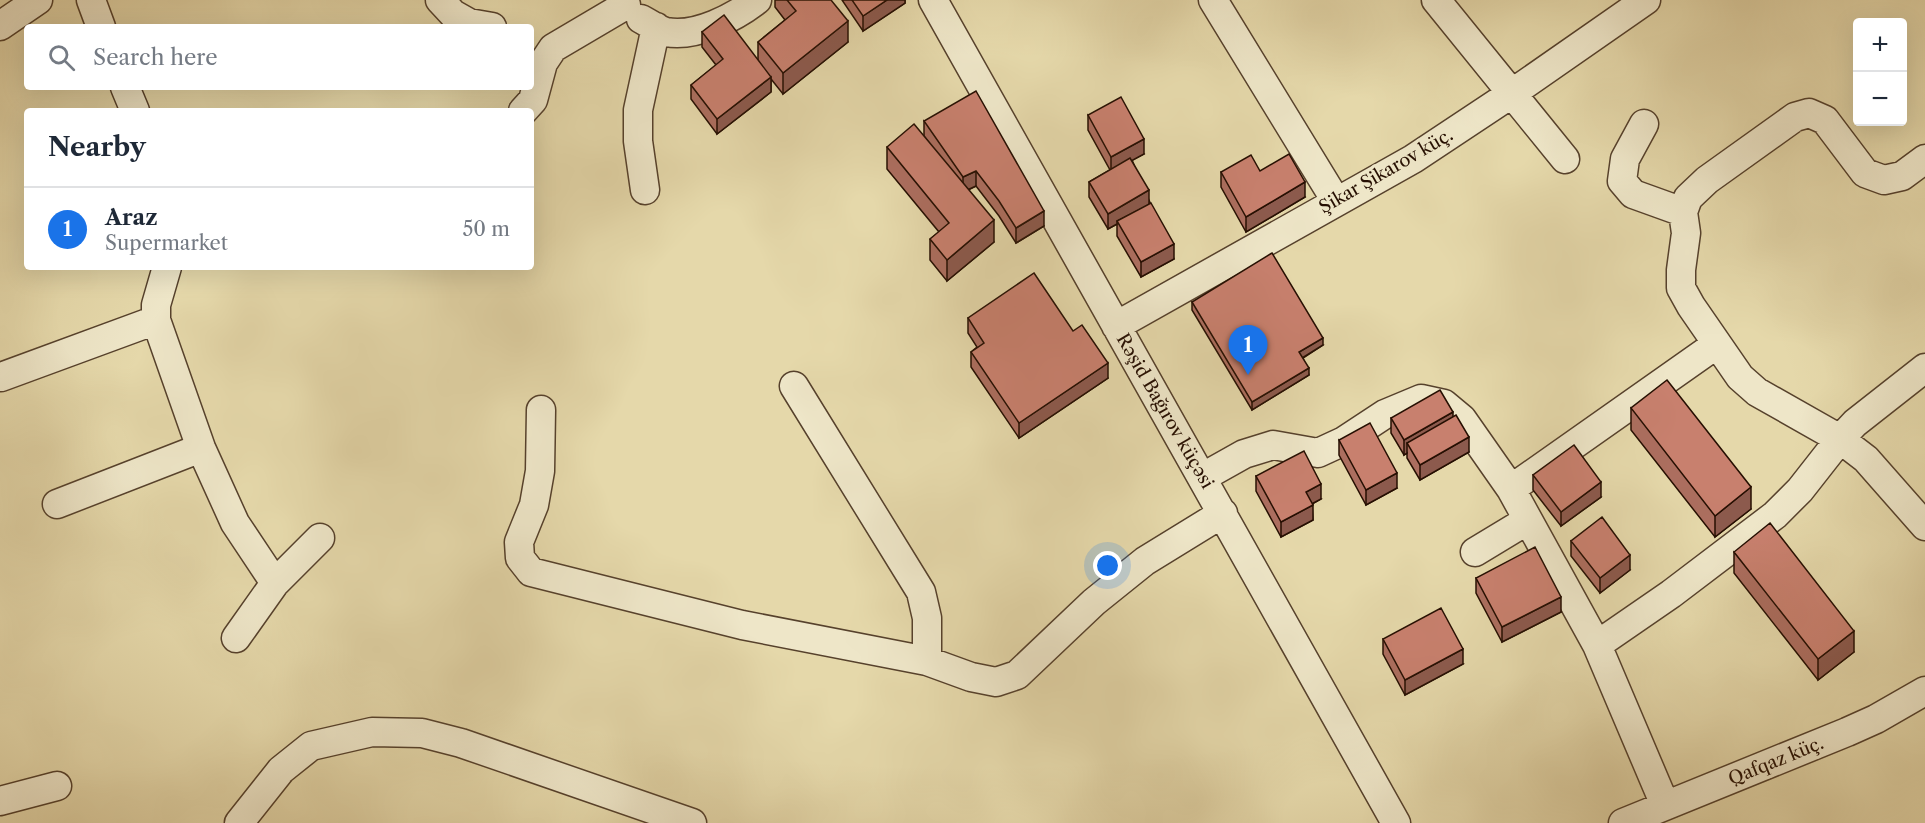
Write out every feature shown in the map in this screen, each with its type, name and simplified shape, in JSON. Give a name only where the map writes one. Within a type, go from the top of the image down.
[{"type":"street","points":[[91,0],[100,24]]},
{"type":"street","points":[[440,0],[453,14],[475,24]]},
{"type":"street","points":[[534,90],[537,58],[624,3],[642,20],[666,32],[686,31],[723,22],[742,12],[757,0]]},
{"type":"street","name":"Rəşid Bağırov küçəsi","points":[[933,0],[1396,823]]},
{"type":"street","points":[[1213,0],[1336,201]]},
{"type":"street","points":[[1437,0],[1565,159]]},
{"type":"street","name":"Şikar Şikarov küç.","points":[[1116,326],[1413,159],[1646,0]]},
{"type":"street","points":[[0,26],[34,1]]},
{"type":"street","points":[[645,190],[638,141],[638,110],[656,27]]},
{"type":"street","points":[[126,90],[134,108]]},
{"type":"street","points":[[526,108],[533,100],[534,90]]},
{"type":"street","points":[[1920,513],[1866,459],[1840,439],[1757,392],[1740,376],[1681,288],[1681,270],[1686,233],[1683,212],[1688,198],[1707,180],[1795,117],[1809,113],[1826,120],[1865,173],[1884,180],[1902,176],[1925,159]]},
{"type":"street","points":[[1644,124],[1625,159],[1622,181],[1633,194],[1683,212]]},
{"type":"street","points":[[166,270],[156,305],[156,320],[201,448],[235,523],[275,583]]},
{"type":"street","points":[[1,377],[156,320]]},
{"type":"street","points":[[1511,489],[1717,344]]},
{"type":"street","points":[[1597,645],[1671,594],[1775,515],[1800,490],[1855,423],[1925,368]]},
{"type":"street","points":[[794,386],[921,592],[927,618],[927,660]]},
{"type":"street","points":[[1203,477],[1244,454],[1273,446],[1318,453],[1344,441],[1386,414],[1422,399],[1444,404],[1462,419],[1511,489],[1597,645],[1665,805]]},
{"type":"street","points":[[541,410],[540,471],[534,505],[519,542],[520,558],[531,572],[742,625],[927,660],[971,677],[996,682],[1017,675],[1094,602],[1145,561],[1223,513]]},
{"type":"street","points":[[57,504],[201,448]]},
{"type":"street","points":[[1475,552],[1528,520]]},
{"type":"street","points":[[236,638],[275,583],[320,538]]},
{"type":"street","name":"Qafqaz küç.","points":[[1623,823],[1847,732],[1925,691]]},
{"type":"street","points":[[239,823],[281,770],[311,746],[372,732],[422,733],[461,743],[692,823]]},
{"type":"street","points":[[0,801],[57,786]]},
{"type":"building","points":[[787,0],[831,0],[848,21],[783,73],[758,42],[796,11]]},
{"type":"building","points":[[852,0],[887,0],[863,16]]},
{"type":"building","points":[[724,15],[771,77],[717,119],[691,85],[723,59],[702,32]]},
{"type":"building","points":[[976,91],[1044,211],[1016,228],[976,171],[963,177],[924,121]]},
{"type":"building","points":[[1121,97],[1144,139],[1111,157],[1088,115]]},
{"type":"building","points":[[914,124],[994,220],[947,260],[930,239],[949,223],[887,147]]},
{"type":"building","points":[[1289,154],[1305,182],[1246,217],[1221,172],[1251,155],[1260,171]]},
{"type":"building","points":[[1130,158],[1149,190],[1108,214],[1089,182]]},
{"type":"building","points":[[1151,203],[1174,244],[1141,262],[1117,221]]},
{"type":"building","points":[[1272,253],[1323,338],[1299,352],[1309,368],[1252,402],[1192,302]]},
{"type":"building","points":[[1034,273],[1073,331],[1082,325],[1108,363],[1019,423],[971,352],[984,343],[968,318]]},
{"type":"building","points":[[1667,380],[1751,487],[1715,516],[1631,408]]},
{"type":"building","points":[[1440,390],[1453,412],[1404,440],[1391,418]]},
{"type":"building","points":[[1456,415],[1469,437],[1420,465],[1407,443]]},
{"type":"building","points":[[1370,423],[1397,473],[1366,490],[1339,440]]},
{"type":"building","points":[[1574,445],[1601,482],[1561,512],[1533,475]]},
{"type":"building","points":[[1304,451],[1321,484],[1306,492],[1313,505],[1281,522],[1256,476]]},
{"type":"building","points":[[1602,517],[1630,555],[1600,578],[1571,541]]},
{"type":"building","points":[[1770,523],[1854,631],[1818,659],[1734,552]]},
{"type":"building","points":[[1535,547],[1561,597],[1502,627],[1476,578]]},
{"type":"building","points":[[1441,608],[1463,649],[1405,680],[1383,639]]},
{"type":"place","name":"Araz","points":[[1248,375]]}]
